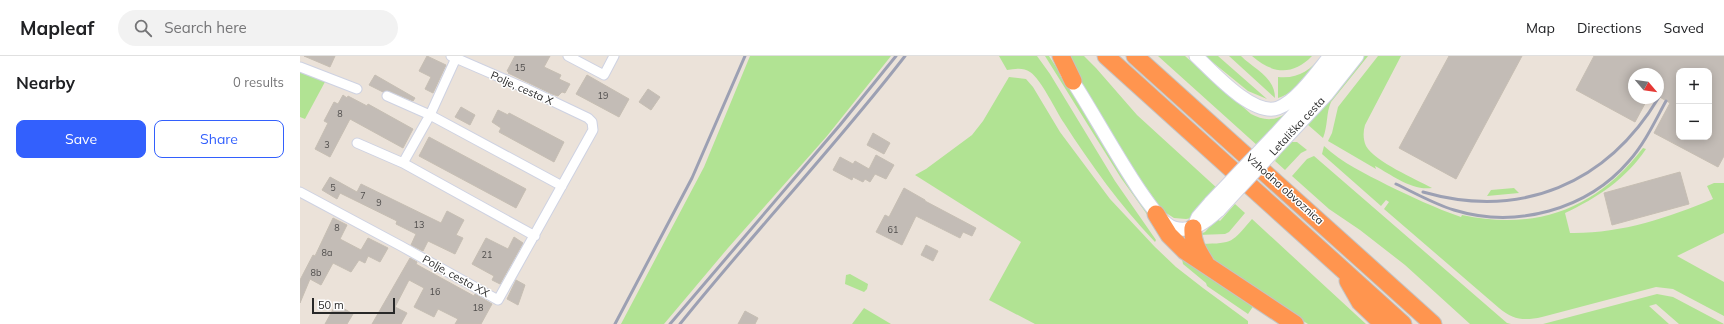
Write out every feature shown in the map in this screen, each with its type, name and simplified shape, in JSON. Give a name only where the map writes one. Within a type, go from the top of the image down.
[{"type":"highway","points":[[1061,56],[1073,81]]},
{"type":"highway","name":"Vzhodna obvoznica","points":[[1106,56],[1403,324]]},
{"type":"highway","name":"Vzhodna obvoznica","points":[[1135,56],[1434,324]]},
{"type":"highway","points":[[1156,214],[1169,235],[1182,248],[1196,259],[1208,265],[1235,285],[1295,324]]},
{"type":"highway","points":[[1193,228],[1193,236],[1196,246],[1208,265]]},
{"type":"highway","points":[[1345,272],[1353,291],[1360,302],[1383,324]]},
{"type":"main road","points":[[1054,56],[1073,81],[1136,185],[1156,214],[1171,227],[1185,229],[1193,228]]},
{"type":"main road","points":[[1196,56],[1246,100],[1257,106],[1270,109],[1278,108],[1291,99],[1331,56]]},
{"type":"main road","points":[[1316,90],[1331,56]]},
{"type":"main road","name":"Letališka cesta","points":[[1277,140],[1344,56]]},
{"type":"main road","name":"Letališka cesta","points":[[1193,228],[1207,220],[1215,206],[1277,140],[1327,94],[1357,56]]},
{"type":"street","points":[[568,56],[604,75],[614,56]]},
{"type":"street","points":[[403,163],[430,115],[454,57]]},
{"type":"street","name":"Polje, cesta X","points":[[454,57],[527,89],[588,118],[592,122],[592,130],[562,186]]},
{"type":"street","points":[[300,67],[357,89]]},
{"type":"street","points":[[357,143],[403,163],[535,236],[562,186],[430,115],[387,96]]},
{"type":"street","name":"Polje, cesta XX","points":[[300,192],[498,300],[535,236]]},
{"type":"green space","points":[[750,56],[891,56],[827,136],[728,248],[664,324],[621,324],[704,167]]},
{"type":"green space","points":[[999,56],[1037,56],[1050,74],[1115,181],[1156,240],[1155,242],[1130,214],[1095,169],[1064,123],[1039,81],[1025,69],[1007,70]]},
{"type":"green space","points":[[1045,56],[1049,56],[1123,177],[1171,248],[1121,178]]},
{"type":"green space","points":[[1065,56],[1084,56],[1137,115],[1218,189],[1192,218],[1174,218],[1163,211],[1138,176]]},
{"type":"green space","points":[[1158,56],[1185,56],[1255,116],[1264,119],[1273,119],[1286,113],[1289,116],[1258,146]]},
{"type":"green space","points":[[1205,56],[1218,56],[1267,99],[1248,91]]},
{"type":"green space","points":[[1229,56],[1241,56],[1263,74],[1272,84],[1275,98]]},
{"type":"green space","points":[[1252,56],[1312,56],[1297,67],[1290,70],[1282,70],[1267,66]]},
{"type":"green space","points":[[1322,56],[1326,56],[1299,86],[1278,98],[1278,77],[1291,77],[1303,73]]},
{"type":"green space","points":[[1364,56],[1368,56],[1331,102],[1323,138],[1307,124]]},
{"type":"green space","points":[[1378,56],[1401,56],[1365,125],[1364,141],[1366,146],[1378,158],[1387,164],[1432,188],[1417,187],[1402,182],[1375,166],[1376,169],[1328,141],[1332,133],[1338,107]]},
{"type":"green space","points":[[300,70],[326,80],[305,119],[300,117]]},
{"type":"green space","points":[[1009,77],[1026,79],[1033,87],[1060,132],[1110,199],[1155,247],[1176,267],[1248,321],[1248,324],[1035,324],[989,300],[1021,242],[915,175],[926,169],[972,135],[983,121]]},
{"type":"green space","points":[[1290,142],[1297,142],[1307,150],[1301,153],[1285,170],[1275,161]]},
{"type":"green space","points":[[1324,146],[1346,163],[1387,185],[1451,214],[1461,217],[1462,215],[1489,219],[1515,220],[1540,217],[1563,210],[1585,200],[1625,169],[1643,148],[1646,149],[1629,170],[1610,187],[1565,213],[1570,233],[1607,231],[1643,224],[1713,199],[1707,186],[1714,183],[1724,183],[1724,233],[1677,256],[1724,282],[1724,316],[1673,289],[1656,287],[1542,317],[1524,319],[1509,315],[1384,209],[1389,202],[1386,200],[1381,206],[1322,154]]},
{"type":"green space","points":[[1314,156],[1507,323],[1511,324],[1470,324],[1405,265],[1360,230],[1329,209],[1292,176],[1307,159]]},
{"type":"green space","points":[[1514,188],[1519,193],[1487,196],[1491,190]]},
{"type":"green space","points":[[1235,204],[1245,213],[1229,232],[1225,234],[1198,235],[1205,232],[1217,219],[1220,221]]},
{"type":"green space","points":[[1252,219],[1366,324],[1308,324],[1262,296],[1208,256],[1202,244],[1220,243],[1231,240],[1240,233]]},
{"type":"green space","points":[[1182,259],[1254,305],[1248,314],[1207,286],[1206,283],[1183,264]]},
{"type":"green space","points":[[850,274],[868,284],[867,289],[864,292],[845,284],[846,275]]},
{"type":"green space","points":[[1657,294],[1673,297],[1724,324],[1679,324],[1656,304],[1649,306],[1669,324],[1543,324]]},
{"type":"green space","points":[[864,308],[891,324],[852,324]]},
{"type":"building","points":[[304,56],[335,56],[330,67]]},
{"type":"building","points":[[427,56],[446,65],[433,93],[425,89],[431,77],[419,71]]},
{"type":"building","points":[[515,56],[550,56],[544,67],[561,75],[559,79],[570,84],[565,93],[562,92],[558,96],[552,94],[508,73],[509,72],[507,71]]},
{"type":"building","points":[[1449,56],[1522,56],[1456,179],[1399,148]]},
{"type":"building","points":[[1594,56],[1724,56],[1724,156],[1718,167],[1654,133],[1670,103],[1664,100],[1664,68],[1628,68],[1628,104],[1645,104],[1635,122],[1576,90]]},
{"type":"building","points":[[375,75],[415,98],[413,101],[389,91],[383,92],[369,85]]},
{"type":"building","points":[[587,75],[629,99],[619,117],[576,94]]},
{"type":"building","points":[[648,89],[660,97],[651,110],[639,102]]},
{"type":"building","points":[[343,95],[367,106],[368,104],[413,129],[403,148],[350,119],[330,157],[315,149],[328,123],[324,121],[334,102],[338,104]]},
{"type":"building","points":[[461,107],[475,115],[470,125],[455,117]]},
{"type":"building","points":[[498,110],[508,115],[509,113],[564,142],[554,162],[499,132],[501,128],[492,122]]},
{"type":"building","points":[[873,133],[890,143],[884,154],[867,145]]},
{"type":"building","points":[[429,137],[526,189],[516,208],[419,156]]},
{"type":"building","points":[[876,155],[894,165],[886,179],[875,174],[870,182],[865,179],[863,182],[853,177],[852,180],[833,170],[840,157],[853,164],[855,161],[869,169]]},
{"type":"building","points":[[1680,172],[1689,204],[1612,225],[1604,193]]},
{"type":"building","points":[[330,177],[357,192],[361,184],[441,223],[447,211],[464,220],[456,235],[463,238],[455,254],[428,241],[423,251],[411,245],[416,234],[396,224],[397,221],[340,193],[337,199],[322,190]]},
{"type":"building","points":[[904,188],[976,228],[972,236],[963,232],[960,238],[916,216],[902,245],[876,232],[885,215],[889,217]]},
{"type":"building","points":[[333,218],[347,225],[340,239],[361,250],[368,238],[388,248],[380,262],[368,256],[365,263],[359,260],[351,272],[333,263],[321,285],[310,279],[300,303],[300,280],[313,255],[315,256]]},
{"type":"building","points":[[514,237],[523,243],[500,284],[492,280],[494,276],[472,264],[486,238],[508,249]]},
{"type":"building","points":[[926,245],[938,251],[933,261],[921,255]]},
{"type":"building","points":[[410,258],[423,268],[474,296],[475,294],[492,304],[481,324],[455,324],[458,319],[438,309],[434,317],[414,307],[424,288],[409,280],[395,307],[407,313],[401,324],[372,324]]},
{"type":"building","points":[[516,280],[525,285],[518,305],[507,299]]},
{"type":"building","points":[[336,304],[353,314],[347,324],[325,324]]},
{"type":"building","points":[[745,311],[758,318],[755,324],[738,324]]},
{"type":"railway","points":[[615,324],[692,178],[745,56]]},
{"type":"railway","points":[[670,324],[840,125],[896,56]]},
{"type":"railway","points":[[680,324],[850,124],[905,56]]},
{"type":"railway","points":[[1396,184],[1447,208],[1478,215],[1502,217],[1526,216],[1549,211],[1572,203],[1593,192],[1612,178],[1629,161],[1640,147],[1666,101]]},
{"type":"railway","points":[[1423,192],[1459,200],[1494,201],[1527,197],[1558,188],[1587,173],[1614,152],[1638,127],[1654,104]]}]
